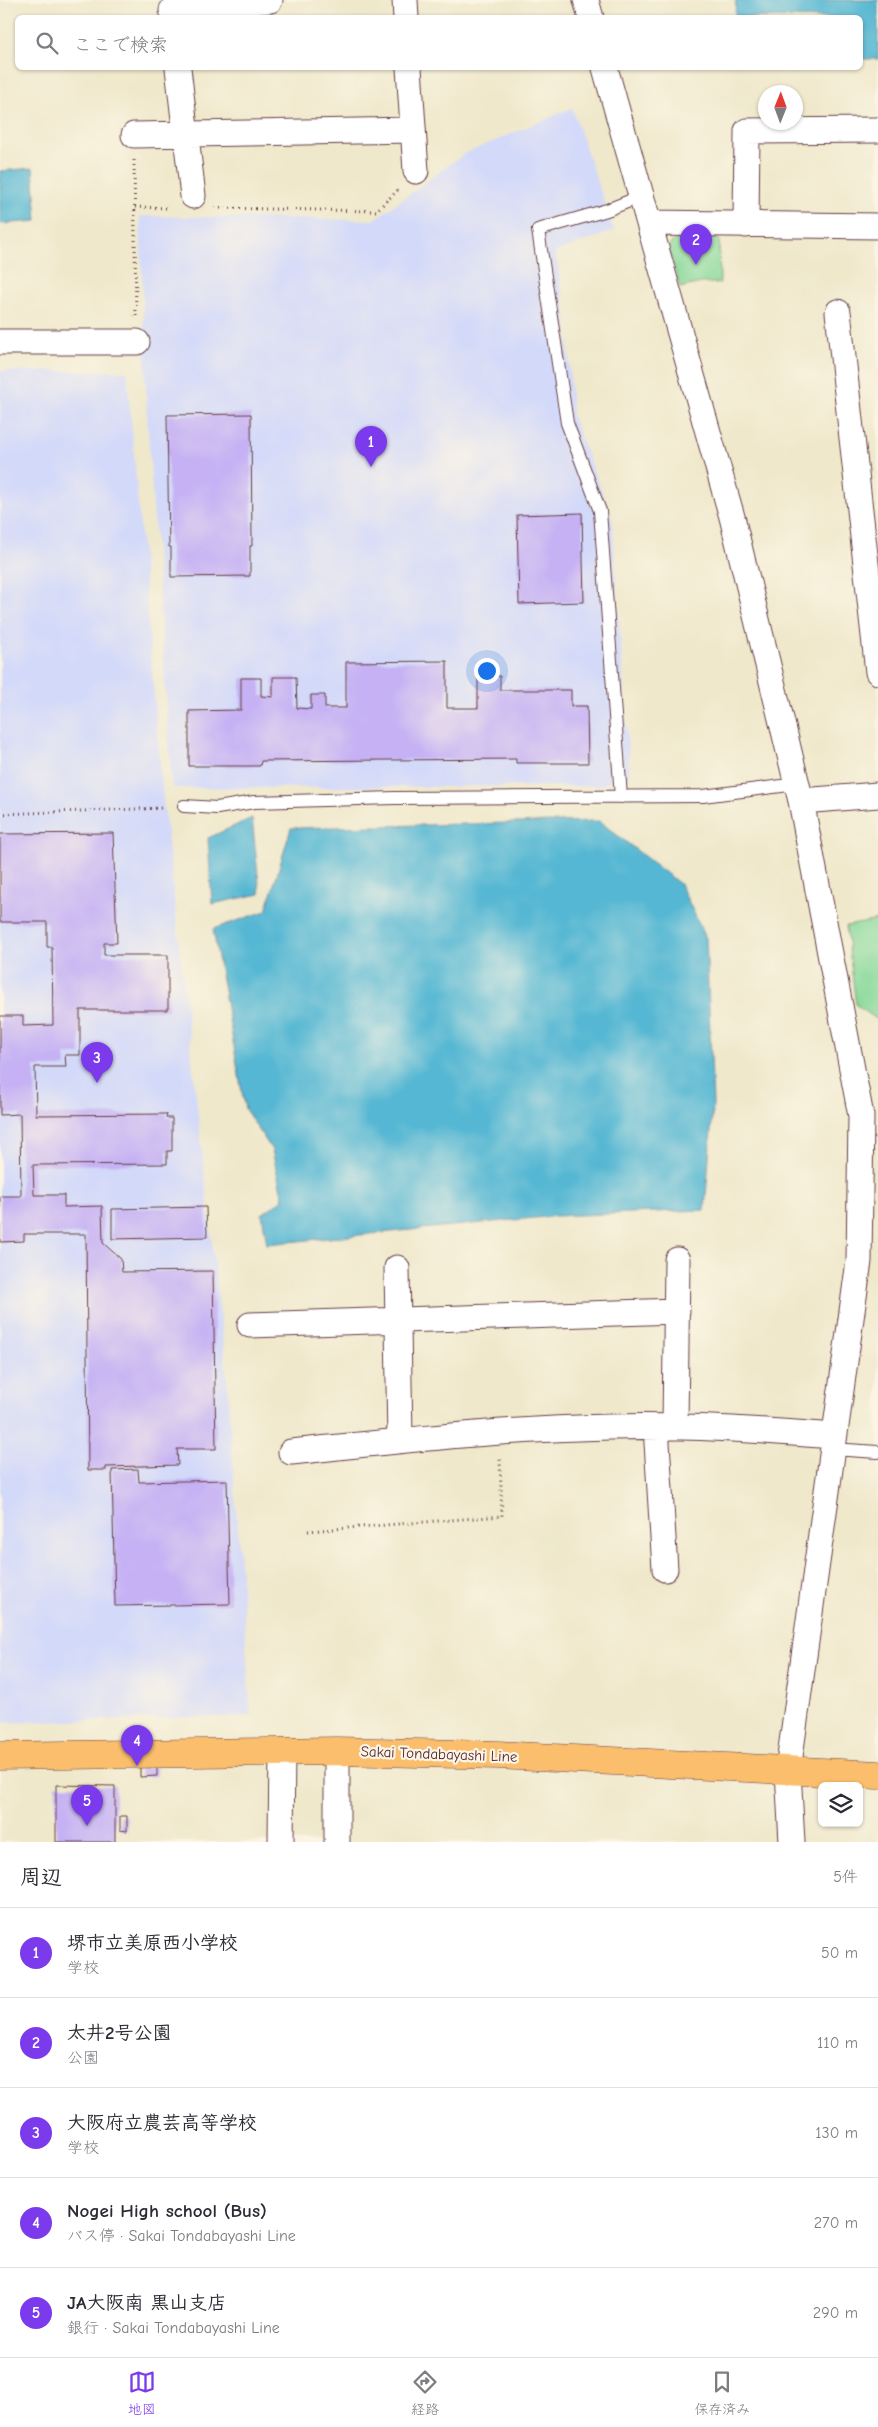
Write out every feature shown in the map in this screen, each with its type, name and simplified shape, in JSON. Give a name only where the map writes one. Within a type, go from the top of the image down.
[{"type":"main road","name":"Sakai Tondabayashi Line","points":[[0,1756],[336,1751],[498,1754],[878,1775]]},
{"type":"street","points":[[172,9],[270,0]]},
{"type":"street","points":[[405,0],[406,15]]},
{"type":"street","points":[[586,0],[590,15]]},
{"type":"street","points":[[178,70],[193,204]]},
{"type":"street","points":[[409,70],[416,171]]},
{"type":"street","points":[[606,70],[732,517],[799,792],[861,1116],[868,1264],[833,1442],[788,1771],[792,1842]]},
{"type":"street","points":[[134,135],[413,130]]},
{"type":"street","points":[[746,225],[747,131],[878,130]]},
{"type":"street","points":[[649,223],[878,226]]},
{"type":"street","points":[[838,312],[878,672]]},
{"type":"street","points":[[0,342],[137,342]]},
{"type":"street","points":[[799,792],[878,795]]},
{"type":"street","points":[[665,1569],[665,1427],[677,1311],[676,1260]]},
{"type":"street","points":[[397,1268],[400,1440]]},
{"type":"street","points":[[250,1325],[677,1311]]},
{"type":"street","points":[[291,1452],[498,1431],[665,1427],[732,1428],[833,1442]]},
{"type":"street","points":[[336,1751],[338,1842]]},
{"type":"street","points":[[281,1842],[282,1752]]},
{"type":"lane","points":[[621,797],[600,511],[567,424],[538,230],[607,210],[642,196]]},
{"type":"lane","points":[[184,806],[217,808],[254,802],[395,798],[703,796],[799,792]]},
{"type":"lane","points":[[833,1442],[878,1452]]},
{"type":"path","points":[[134,135],[137,342]]},
{"type":"path","points":[[135,207],[193,204],[376,211],[416,171]]},
{"type":"path","points":[[0,814],[184,806]]},
{"type":"path","points":[[308,1531],[502,1516],[498,1431]]},
{"type":"shaded area","points":[[572,108],[614,231],[555,252],[567,320],[572,416],[612,518],[630,778],[620,778],[597,786],[172,788],[147,416],[140,216],[374,220],[464,154]]},
{"type":"shaded area","points":[[0,371],[127,371],[162,788],[227,1378],[251,1716],[0,1723]]},
{"type":"green space","points":[[719,238],[720,283],[701,283],[680,288],[668,247],[675,239]]},
{"type":"green space","points":[[878,920],[878,1020],[856,1005],[846,926]]},
{"type":"water","points":[[736,0],[878,0],[878,59],[863,59],[863,15],[735,15]]},
{"type":"water","points":[[33,168],[37,221],[0,224],[0,171]]},
{"type":"water","points":[[252,818],[260,894],[212,904],[208,838]]},
{"type":"water","points":[[599,821],[680,884],[706,938],[713,1104],[705,1210],[555,1216],[267,1244],[262,1214],[283,1199],[272,1150],[245,1109],[213,929],[266,911],[291,828]]},
{"type":"building","points":[[251,414],[252,546],[250,546],[250,576],[171,577],[167,415]]},
{"type":"building","points":[[582,513],[584,602],[519,604],[517,515]]},
{"type":"building","points":[[447,661],[447,708],[478,708],[478,676],[500,676],[500,690],[571,690],[571,706],[587,706],[588,763],[516,763],[516,759],[261,761],[260,766],[189,766],[189,711],[241,710],[241,678],[261,678],[261,696],[273,697],[273,677],[296,677],[297,708],[311,709],[311,695],[325,695],[325,708],[346,708],[346,662]]},
{"type":"building","points":[[113,833],[117,943],[104,943],[104,955],[168,955],[168,1010],[80,1010],[80,1055],[65,1055],[66,1067],[35,1067],[36,1115],[167,1114],[166,1118],[172,1118],[172,1151],[167,1151],[167,1164],[33,1165],[34,1195],[64,1195],[64,1207],[102,1206],[103,1243],[121,1259],[122,1272],[213,1271],[216,1449],[177,1449],[178,1465],[106,1467],[106,1470],[88,1470],[86,1234],[24,1234],[24,1241],[0,1242],[0,1196],[21,1196],[20,1114],[0,1115],[0,1016],[23,1016],[23,1026],[53,1025],[52,947],[47,947],[47,922],[0,922],[0,834]]},
{"type":"building","points":[[206,1207],[207,1237],[112,1239],[112,1209]]},
{"type":"building","points":[[138,1469],[139,1482],[227,1480],[230,1604],[115,1606],[112,1470]]},
{"type":"building","points":[[140,1767],[157,1767],[157,1776],[140,1777]]},
{"type":"building","points":[[56,1785],[115,1786],[115,1842],[56,1842]]},
{"type":"building","points":[[120,1816],[127,1816],[127,1831],[120,1830]]},
{"type":"place","name":"太井2号公園","points":[[696,265]]},
{"type":"place","name":"堺市立美原西小学校","points":[[371,467]]},
{"type":"place","name":"大阪府立農芸高等学校","points":[[97,1083]]},
{"type":"place","name":"Nogei High school (Bus)","points":[[137,1766]]},
{"type":"place","name":"JA大阪南 黒山支店","points":[[87,1826]]}]
